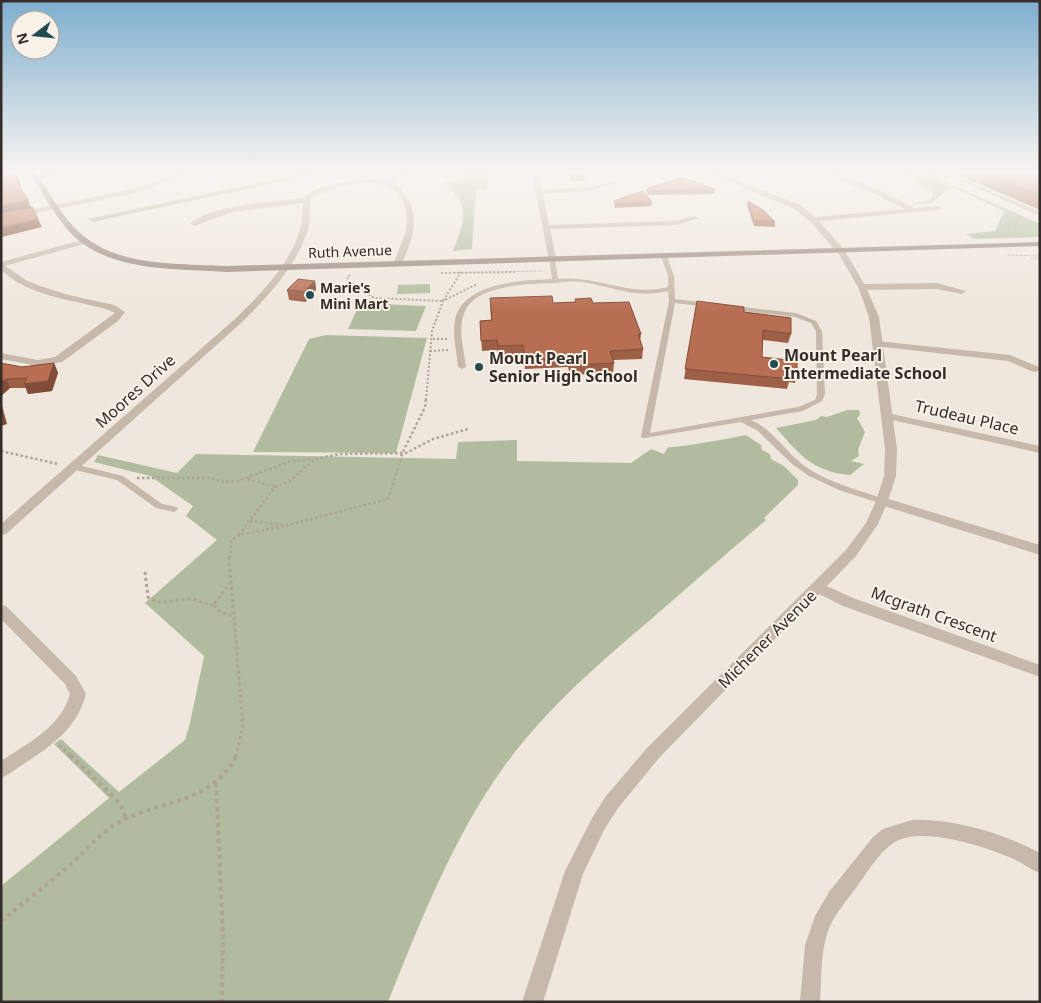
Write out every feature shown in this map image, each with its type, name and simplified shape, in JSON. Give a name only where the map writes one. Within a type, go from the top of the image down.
[{"type":"main road","name":"Ruth Avenue","points":[[64,218],[85,242],[106,253],[133,261],[226,269],[1040,244]]},
{"type":"street","points":[[194,224],[208,218]]},
{"type":"street","name":"Moores Drive","points":[[1,531],[69,466],[250,309],[271,288],[304,227],[306,218]]},
{"type":"street","points":[[398,263],[410,229],[410,218]]},
{"type":"street","points":[[544,218],[552,259]]},
{"type":"street","points":[[546,227],[676,223],[695,218]]},
{"type":"street","points":[[813,219],[826,218]]},
{"type":"street","name":"Michener Avenue","points":[[532,1002],[574,871],[598,824],[612,802],[653,753],[818,587],[867,533],[882,501],[891,466],[887,416],[874,317],[862,288],[841,251],[813,219]]},
{"type":"street","points":[[1,265],[85,242]]},
{"type":"street","points":[[1,265],[14,276],[40,289],[111,306],[120,312],[114,320],[58,360],[38,363],[1,356]]},
{"type":"street","points":[[862,288],[937,286],[962,292]]},
{"type":"street","points":[[877,344],[1010,358],[1036,369]]},
{"type":"street","name":"Trudeau Place","points":[[887,416],[1040,450]]},
{"type":"street","points":[[882,501],[1040,550]]},
{"type":"street","name":"Mcgrath Crescent","points":[[818,587],[848,602],[1040,671]]},
{"type":"street","points":[[1,610],[76,686],[78,694],[74,710],[50,736],[1,770]]},
{"type":"street","points":[[810,1002],[814,952],[824,919],[871,851],[886,838],[914,828],[946,829],[1015,849],[1040,864]]},
{"type":"lane","points":[[668,256],[672,301],[645,436],[806,408],[818,401],[821,394],[819,331],[811,319],[727,307]]},
{"type":"lane","points":[[552,259],[554,281]]},
{"type":"lane","points":[[462,367],[458,320],[467,303],[490,290],[509,284],[554,281],[586,281],[631,293],[650,293],[672,288]]},
{"type":"lane","points":[[672,301],[718,306]]},
{"type":"lane","points":[[742,420],[764,430],[787,456],[812,475],[833,485],[882,501]]},
{"type":"lane","points":[[69,466],[126,481],[159,506],[174,509]]},
{"type":"path","points":[[96,220],[106,218]]},
{"type":"path","points":[[1019,236],[1014,232],[1014,226],[1017,221],[1023,218]]},
{"type":"path","points":[[1005,255],[1040,258]]},
{"type":"path","points":[[512,277],[537,271]]},
{"type":"path","points":[[436,273],[553,271]]},
{"type":"path","points":[[239,535],[284,526],[388,499],[402,454],[425,407],[434,323],[443,301],[461,272]]},
{"type":"path","points":[[354,274],[347,276],[347,278],[374,298],[443,301],[463,290],[485,282]]},
{"type":"path","points":[[433,339],[448,339]]},
{"type":"path","points":[[430,351],[449,350]]},
{"type":"path","points":[[126,481],[149,477],[211,478],[228,482],[248,480],[291,461],[340,454],[402,454],[433,440],[468,429]]},
{"type":"path","points":[[1,451],[69,466]]},
{"type":"path","points":[[1,921],[82,854],[98,835],[126,818],[179,800],[216,783],[236,761],[242,741],[243,706],[231,582],[230,545],[275,487],[290,481],[315,459]]},
{"type":"path","points":[[248,480],[275,487]]},
{"type":"path","points":[[250,521],[284,526]]},
{"type":"path","points":[[145,572],[148,597],[156,602],[165,604],[188,599],[213,604],[221,612],[235,617]]},
{"type":"path","points":[[213,604],[231,582]]},
{"type":"path","points":[[50,736],[120,803],[126,818]]},
{"type":"path","points":[[216,783],[223,938],[222,1002]]},
{"type":"green space","points":[[94,218],[112,218],[95,223],[88,219]]},
{"type":"green space","points":[[463,218],[474,218],[472,249],[453,251],[460,231]]},
{"type":"green space","points":[[1001,218],[1026,218],[1040,224],[1040,237],[974,239],[966,234],[995,231]]},
{"type":"green space","points":[[430,284],[430,293],[397,294],[398,285]]},
{"type":"green space","points":[[360,303],[426,306],[416,331],[348,329]]},
{"type":"green space","points":[[326,335],[427,338],[396,453],[253,452],[309,339]]},
{"type":"green space","points":[[847,410],[859,410],[860,415],[857,418],[865,432],[858,450],[859,456],[851,461],[864,464],[850,475],[816,466],[800,454],[776,428],[816,420],[821,416],[827,417]]},
{"type":"green space","points":[[746,435],[761,445],[762,450],[770,454],[771,459],[784,466],[798,480],[798,485],[764,518],[766,520],[590,672],[553,708],[519,747],[485,795],[453,852],[425,911],[388,1002],[1,1002],[1,886],[109,798],[54,744],[61,739],[119,792],[185,740],[204,656],[145,603],[217,540],[186,516],[193,506],[150,476],[94,462],[98,455],[177,473],[196,454],[456,459],[458,442],[517,440],[517,461],[631,463],[651,449],[664,454],[668,447],[693,445]]},
{"type":"building","points":[[1,218],[38,219],[1,228]]},
{"type":"building","points":[[753,218],[771,218],[775,222],[754,221]]},
{"type":"building","points":[[298,279],[315,281],[304,292],[287,290]]},
{"type":"building","name":"Mount Pearl Senior High School","points":[[552,296],[553,303],[576,302],[575,299],[591,298],[593,303],[629,302],[641,334],[638,334],[643,349],[610,351],[614,363],[570,365],[569,358],[525,359],[523,345],[498,346],[497,340],[481,341],[480,321],[492,320],[490,298]]},
{"type":"building","points":[[697,301],[744,307],[744,312],[791,318],[791,334],[763,330],[762,357],[797,361],[797,373],[790,372],[790,379],[685,369]]},
{"type":"building","points":[[1,363],[22,367],[54,363],[48,381],[24,384],[27,378],[6,379],[1,383]]},
{"type":"place","name":"Marie's Mini Mart","points":[[310,295]]},
{"type":"place","name":"Mount Pearl Intermediate School","points":[[774,364]]},
{"type":"place","name":"Mount Pearl Senior High School","points":[[479,367]]}]
